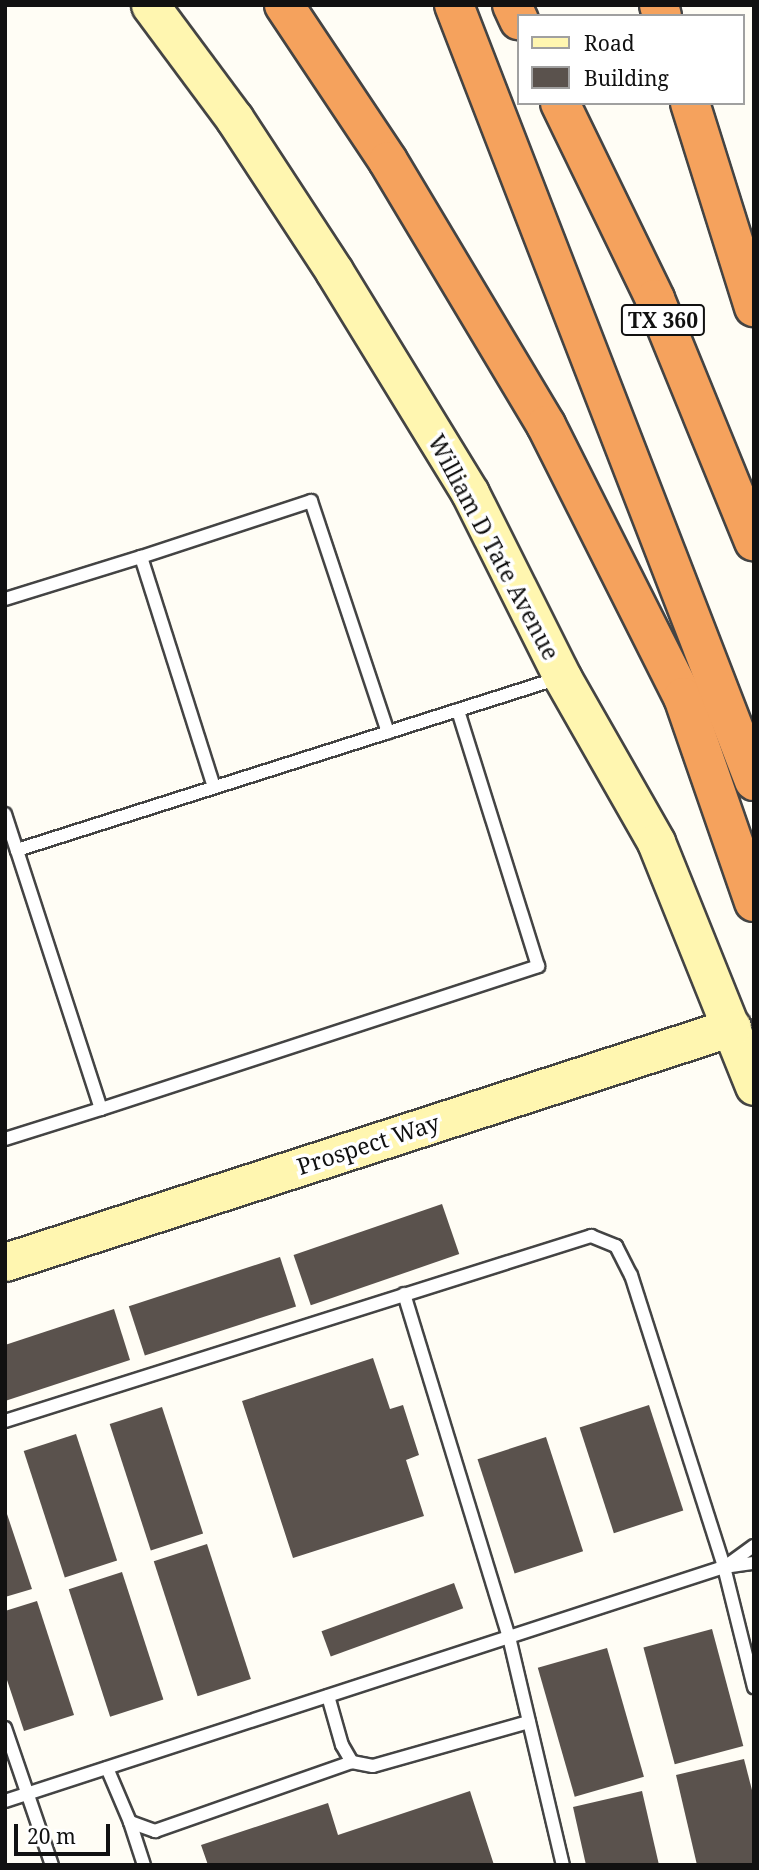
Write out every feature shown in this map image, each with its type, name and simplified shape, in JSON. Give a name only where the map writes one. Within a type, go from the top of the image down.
[{"type":"highway","points":[[284,5],[403,185],[546,425],[683,697],[754,901]]},
{"type":"highway","points":[[454,5],[754,782]]},
{"type":"highway","name":"TX 360","points":[[561,105],[655,299],[754,542]]},
{"type":"highway","points":[[691,105],[754,307]]},
{"type":"main road","name":"William D Tate Avenue","points":[[150,5],[234,118],[358,309],[470,493],[562,677],[656,842],[754,1086]]},
{"type":"main road","name":"Prospect Way","points":[[5,1262],[732,1027]]},
{"type":"lane","points":[[5,599],[311,501],[388,733]]},
{"type":"lane","points":[[141,557],[214,787]]},
{"type":"lane","points":[[17,850],[562,677]]},
{"type":"lane","points":[[5,1139],[538,966],[458,710]]},
{"type":"lane","points":[[5,814],[101,1109]]},
{"type":"lane","points":[[5,1421],[591,1236],[616,1246],[631,1275],[724,1567],[754,1687]]},
{"type":"lane","points":[[404,1294],[509,1637],[563,1865]]},
{"type":"lane","points":[[724,1567],[754,1546]]},
{"type":"lane","points":[[5,1801],[724,1567],[754,1563]]},
{"type":"lane","points":[[328,1696],[342,1745],[352,1762]]},
{"type":"lane","points":[[130,1822],[155,1831],[352,1762],[373,1766],[529,1722]]},
{"type":"lane","points":[[5,1728],[52,1865]]},
{"type":"lane","points":[[107,1768],[130,1822],[144,1865]]},
{"type":"building","points":[[442,1204],[459,1254],[311,1305],[294,1255]]},
{"type":"building","points":[[280,1257],[296,1306],[145,1356],[129,1306]]},
{"type":"building","points":[[114,1309],[130,1360],[5,1401],[5,1345]]},
{"type":"building","points":[[373,1358],[390,1409],[403,1405],[419,1455],[406,1460],[424,1516],[293,1558],[242,1401]]},
{"type":"building","points":[[649,1405],[683,1511],[614,1533],[580,1428]]},
{"type":"building","points":[[162,1407],[203,1533],[151,1550],[110,1424]]},
{"type":"building","points":[[76,1434],[117,1560],[65,1577],[24,1451]]},
{"type":"building","points":[[546,1437],[583,1551],[515,1573],[478,1459]]},
{"type":"building","points":[[5,1508],[32,1589],[5,1597]]},
{"type":"building","points":[[207,1544],[251,1679],[198,1696],[154,1561]]},
{"type":"building","points":[[122,1572],[163,1699],[110,1717],[69,1589]]},
{"type":"building","points":[[454,1583],[463,1608],[331,1657],[322,1631]]},
{"type":"building","points":[[37,1601],[74,1715],[24,1731],[5,1674],[5,1611]]},
{"type":"building","points":[[712,1629],[743,1746],[675,1764],[643,1647]]},
{"type":"building","points":[[607,1648],[644,1777],[575,1797],[538,1668]]},
{"type":"building","points":[[744,1759],[754,1798],[754,1865],[697,1865],[676,1775]]},
{"type":"building","points":[[470,1791],[494,1865],[208,1865],[201,1845],[328,1803],[338,1835]]},
{"type":"building","points":[[642,1791],[659,1865],[586,1865],[573,1807]]}]
